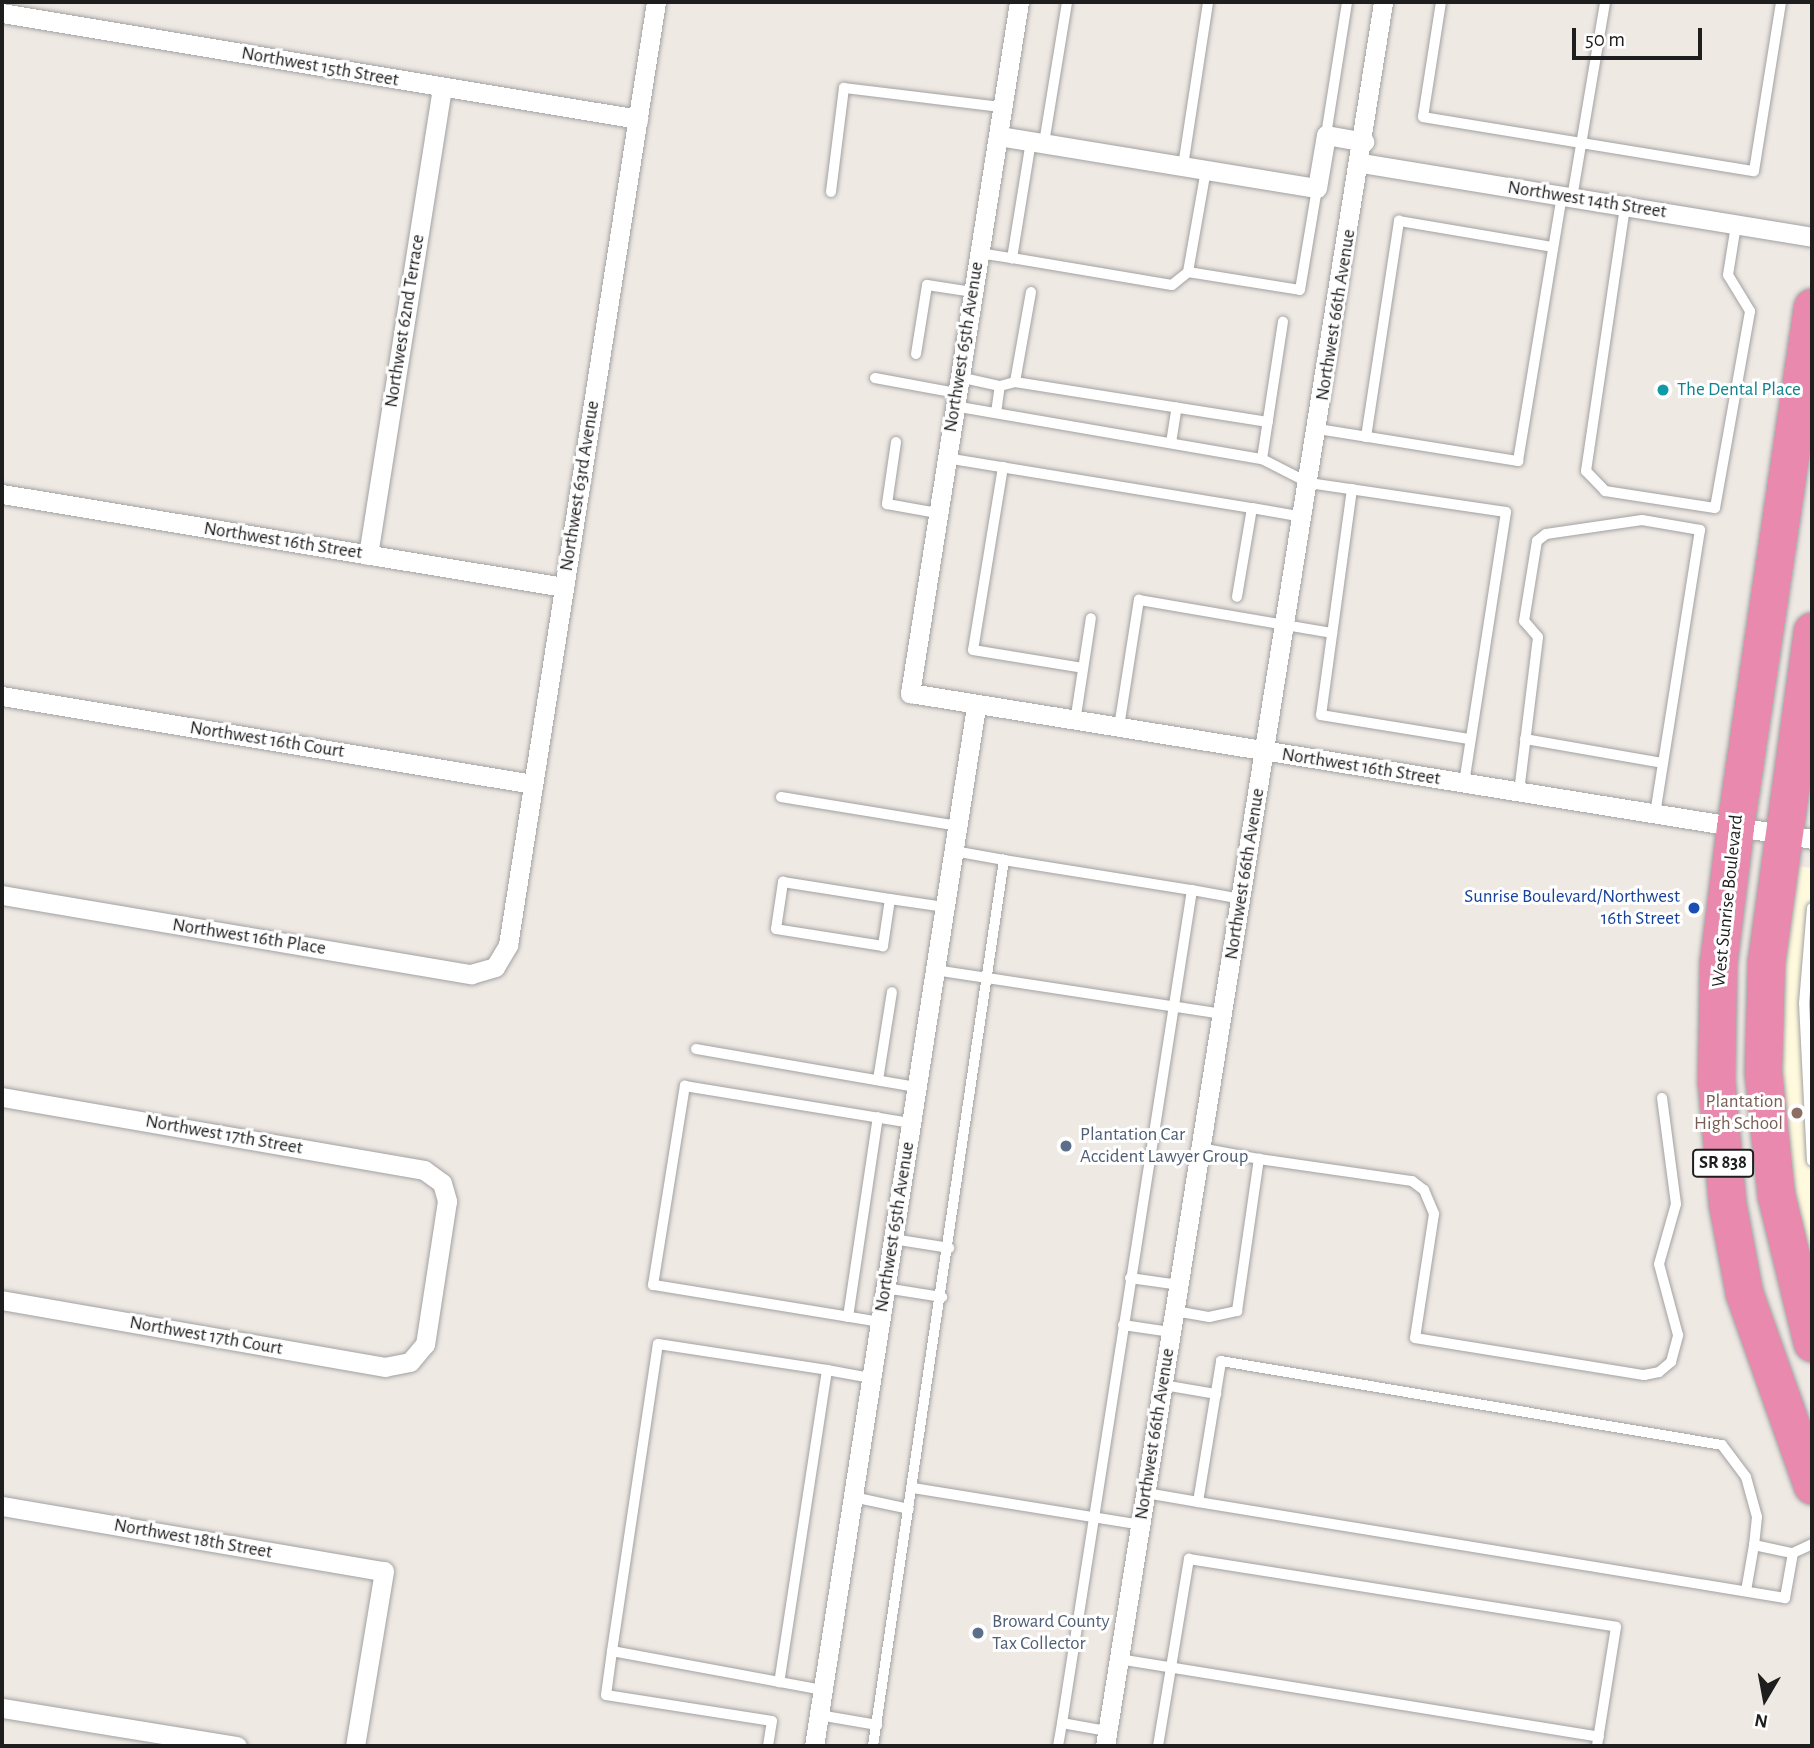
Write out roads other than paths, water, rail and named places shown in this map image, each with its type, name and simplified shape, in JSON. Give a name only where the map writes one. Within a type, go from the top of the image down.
[{"type":"highway","name":"West Sunrise Boulevard","points":[[1812,307],[1735,827],[1718,963],[1719,1102],[1727,1203],[1744,1293],[1812,1485]]},
{"type":"highway","name":"SR 838","points":[[1812,631],[1797,837],[1766,962],[1763,1072],[1776,1195],[1812,1343]]},
{"type":"highway","points":[[1719,1102],[1771,1322],[1790,1352],[1812,1367]]},
{"type":"street","name":"Northwest 63rd Avenue","points":[[495,967],[508,945],[656,2]]},
{"type":"street","name":"Northwest 65th Avenue","points":[[910,693],[1019,2]]},
{"type":"street","name":"Northwest 66th Avenue","points":[[1106,1739],[1361,163],[1383,2]]},
{"type":"street","name":"Northwest 15th Street","points":[[2,13],[638,119]]},
{"type":"street","name":"Northwest 62nd Terrace","points":[[368,555],[442,87]]},
{"type":"street","points":[[999,136],[1317,188],[1326,135],[1364,142]]},
{"type":"street","name":"Northwest 14th Street","points":[[1361,163],[1812,237]]},
{"type":"street","name":"Northwest 16th Street","points":[[2,494],[564,587]]},
{"type":"street","name":"Northwest 16th Street","points":[[910,693],[976,707],[1797,837]]},
{"type":"street","name":"Northwest 16th Court","points":[[2,696],[533,784]]},
{"type":"street","name":"Northwest 65th Avenue","points":[[814,1746],[976,707]]},
{"type":"street","name":"Northwest 16th Place","points":[[2,895],[471,974],[495,967]]},
{"type":"street","name":"Northwest 17th Street","points":[[2,1097],[424,1170],[442,1183],[447,1201],[425,1344],[410,1362]]},
{"type":"street","name":"Northwest 17th Court","points":[[2,1300],[385,1367],[410,1362]]},
{"type":"street","name":"Northwest 18th Street","points":[[2,1506],[384,1571],[355,1746]]},
{"type":"street","points":[[2,1709],[237,1746]]},
{"type":"lane","points":[[1012,258],[1067,2]]},
{"type":"lane","points":[[1183,166],[1208,2]]},
{"type":"lane","points":[[1326,135],[1347,2]]},
{"type":"lane","points":[[1441,2],[1423,117],[1754,171],[1781,2]]},
{"type":"lane","points":[[1318,429],[1518,461],[1553,247],[1581,142],[1605,2]]},
{"type":"lane","points":[[831,192],[844,88],[1002,107]]},
{"type":"lane","points":[[979,253],[1172,285],[1188,271],[1206,170]]},
{"type":"lane","points":[[1188,271],[1300,290],[1317,188]]},
{"type":"lane","points":[[1625,206],[1586,471],[1592,483],[1605,491],[1715,508],[1750,311],[1728,275],[1736,225]]},
{"type":"lane","points":[[1366,437],[1399,221],[1553,247]]},
{"type":"lane","points":[[916,354],[927,285],[973,292]]},
{"type":"lane","points":[[1015,382],[1031,292]]},
{"type":"lane","points":[[1262,459],[1283,322]]},
{"type":"lane","points":[[875,378],[956,392],[1015,382],[1268,422]]},
{"type":"lane","points":[[996,413],[1000,386]]},
{"type":"lane","points":[[956,392],[996,413],[1262,459],[1309,483],[1506,512],[1464,783]]},
{"type":"lane","points":[[1171,443],[1177,408]]},
{"type":"lane","points":[[896,442],[887,504],[937,513]]},
{"type":"lane","points":[[946,458],[1303,517]]},
{"type":"lane","points":[[1003,467],[973,650],[1083,668]]},
{"type":"lane","points":[[1352,489],[1321,715],[1471,739]]},
{"type":"lane","points":[[1237,597],[1252,508]]},
{"type":"lane","points":[[1519,792],[1538,637],[1524,621],[1537,541],[1546,534],[1642,520],[1700,530],[1655,814]]},
{"type":"lane","points":[[1119,729],[1139,600],[1332,633]]},
{"type":"lane","points":[[1075,722],[1091,618]]},
{"type":"lane","points":[[1525,739],[1663,763]]},
{"type":"lane","points":[[781,797],[958,826]]},
{"type":"lane","points":[[954,851],[1241,899]]},
{"type":"lane","points":[[873,1746],[990,979],[1004,860]]},
{"type":"lane","points":[[890,899],[883,946],[776,929],[783,882],[945,907]]},
{"type":"lane","points":[[1058,1746],[1192,890]]},
{"type":"lane","points":[[1812,908],[1804,1003],[1812,1161]]},
{"type":"lane","points":[[935,970],[1223,1014]]},
{"type":"lane","points":[[878,1080],[892,992]]},
{"type":"lane","points":[[696,1049],[917,1087]]},
{"type":"lane","points":[[880,1322],[653,1284],[685,1086],[911,1123]]},
{"type":"lane","points":[[1201,1148],[1412,1181],[1424,1190],[1434,1214],[1415,1338],[1644,1376],[1659,1372],[1677,1347],[1659,1264],[1676,1204],[1662,1098]]},
{"type":"lane","points":[[848,1317],[878,1117]]},
{"type":"lane","points":[[1175,1311],[1209,1317],[1237,1311],[1259,1159]]},
{"type":"lane","points":[[893,1239],[949,1248]]},
{"type":"lane","points":[[1130,1278],[1179,1285]]},
{"type":"lane","points":[[886,1288],[942,1297]]},
{"type":"lane","points":[[1123,1325],[1171,1332]]},
{"type":"lane","points":[[768,1746],[772,1721],[606,1695],[658,1344],[872,1378]]},
{"type":"lane","points":[[1198,1502],[1221,1361],[1722,1446],[1746,1477],[1756,1517],[1746,1591]]},
{"type":"lane","points":[[779,1682],[827,1370]]},
{"type":"lane","points":[[1163,1385],[1216,1394]]},
{"type":"lane","points":[[913,1488],[1140,1525]]},
{"type":"lane","points":[[1146,1493],[1785,1598],[1793,1553]]},
{"type":"lane","points":[[853,1497],[909,1509]]},
{"type":"lane","points":[[1754,1545],[1793,1553],[1812,1544]]},
{"type":"lane","points":[[1119,1659],[1171,1668],[1598,1741],[1616,1627],[1189,1559],[1171,1668],[1158,1746]]},
{"type":"lane","points":[[612,1651],[823,1690]]},
{"type":"lane","points":[[819,1715],[877,1725]]},
{"type":"lane","points":[[1062,1723],[1106,1739]]},
{"type":"place","name":"The Dental Place","points":[[1663,390]]},
{"type":"place","name":"Sunrise Boulevard/Northwest 16th Street","points":[[1694,908]]},
{"type":"place","name":"Plantation High School","points":[[1797,1113]]},
{"type":"place","name":"Plantation Car Accident Lawyer Group","points":[[1066,1146]]},
{"type":"place","name":"Broward County Tax Collector","points":[[978,1633]]}]
